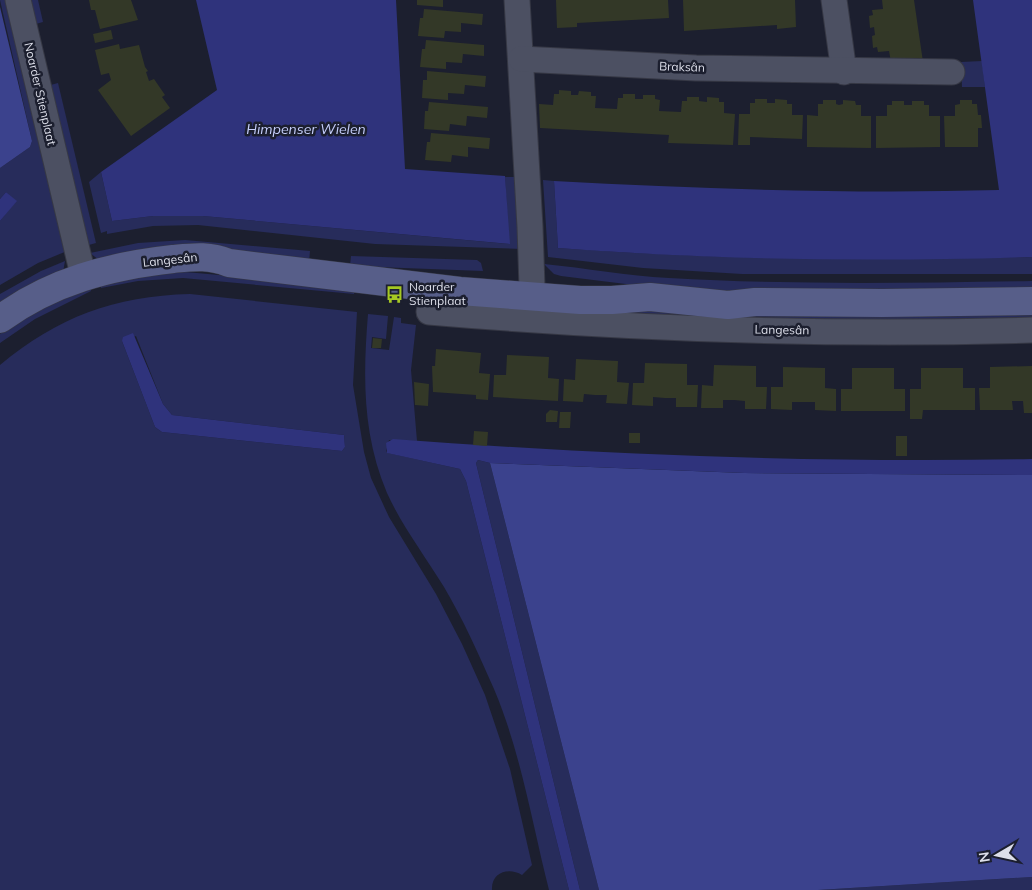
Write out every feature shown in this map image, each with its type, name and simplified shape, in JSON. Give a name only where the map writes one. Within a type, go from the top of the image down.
[{"type":"street","name":"Noarder Stienplaat","points":[[18,0],[83,275]]},
{"type":"street","points":[[518,0],[532,298]]},
{"type":"street","points":[[834,0],[844,72]]},
{"type":"street","name":"Braksân","points":[[521,60],[696,68],[844,72],[952,72]]},
{"type":"street","name":"Langesân","points":[[0,319],[33,298],[83,275],[135,263],[198,256],[214,257],[229,263],[532,298],[612,300],[650,297],[728,306],[755,302],[1032,301]]},
{"type":"street","name":"Langesân","points":[[429,312],[532,298],[628,326],[803,331],[1032,330]]},
{"type":"shaded area","points":[[0,0],[7,0],[67,251],[38,263],[0,285],[0,221],[16,201],[6,192],[0,199],[0,168],[30,147],[32,141]]},
{"type":"shaded area","points":[[26,0],[38,0],[43,22],[32,25]]},
{"type":"shaded area","points":[[0,7],[32,141],[30,147],[0,168]]},
{"type":"shaded area","points":[[982,61],[985,87],[962,87],[961,62]]},
{"type":"shaded area","points":[[58,83],[96,243],[85,246],[47,86]]},
{"type":"shaded area","points":[[101,172],[112,221],[153,216],[203,216],[509,244],[505,177],[518,177],[522,249],[375,244],[198,225],[153,226],[107,234],[107,231],[101,233],[89,182]]},
{"type":"shaded area","points":[[543,180],[554,181],[558,248],[736,257],[914,259],[1032,257],[1032,274],[742,274],[643,268],[548,257]]},
{"type":"shaded area","points":[[185,240],[310,251],[309,262],[99,260],[90,253],[138,243]]},
{"type":"shaded area","points":[[351,256],[477,260],[481,263],[483,271],[350,266]]},
{"type":"shaded area","points":[[65,261],[63,272],[0,306],[0,294],[41,271]]},
{"type":"shaded area","points":[[544,264],[638,276],[759,282],[1032,281],[1032,291],[689,290],[561,276],[554,274]]},
{"type":"shaded area","points":[[174,271],[355,287],[354,294],[183,278],[138,281],[101,288],[100,282]]},
{"type":"shaded area","points":[[90,285],[91,291],[35,319],[0,343],[0,334],[21,318]]},
{"type":"shaded area","points":[[190,294],[357,312],[353,385],[364,452],[371,478],[389,517],[436,594],[462,644],[485,695],[510,769],[532,865],[522,875],[507,871],[498,875],[492,884],[492,890],[0,890],[0,365],[43,334],[88,312],[136,299]],"holes":[[[136,336],[163,404],[172,415],[344,435],[345,447],[342,451],[162,432],[155,427],[122,341]]]},
{"type":"shaded area","points":[[548,306],[1032,311],[1032,322],[688,320]]},
{"type":"shaded area","points":[[368,314],[388,316],[386,339],[372,337],[371,348],[389,350],[394,317],[401,318],[401,323],[416,325],[411,370],[417,441],[389,440],[386,451],[460,469],[466,481],[569,890],[549,890],[519,763],[494,689],[458,612],[400,517],[387,493],[379,471],[373,449],[366,404],[365,359]]},
{"type":"shaded area","points":[[478,460],[490,463],[599,890],[580,890],[476,463]]},
{"type":"shaded area","points":[[490,463],[744,473],[1032,475],[1032,877],[818,890],[599,890]]},
{"type":"shaded area","points":[[1032,877],[1032,890],[818,890]]},
{"type":"water","name":"Himpenser Wielen","points":[[196,0],[396,0],[405,169],[505,176],[510,244],[203,216],[153,216],[112,221],[101,172],[217,90]]},
{"type":"water","points":[[973,0],[1032,0],[1032,257],[795,259],[676,255],[558,248],[554,181],[776,190],[999,190]]},
{"type":"water","points":[[6,192],[17,201],[0,221],[0,199]]},
{"type":"water","points":[[133,333],[163,404],[172,415],[344,435],[345,447],[342,451],[162,432],[155,427],[122,341],[123,337]]},
{"type":"water","points":[[393,439],[632,453],[792,459],[1032,459],[1032,475],[744,473],[490,463],[478,460],[476,463],[580,890],[569,890],[466,481],[460,469],[387,453],[386,443]]},
{"type":"building","points":[[89,0],[131,0],[138,20],[100,29],[95,10],[91,10]]},
{"type":"building","points":[[417,0],[443,0],[443,7],[417,5]]},
{"type":"building","points":[[556,0],[668,0],[669,18],[577,23],[577,27],[557,28]]},
{"type":"building","points":[[683,0],[795,0],[796,27],[777,29],[777,25],[684,31]]},
{"type":"building","points":[[882,0],[914,0],[923,62],[891,62],[889,51],[878,52],[877,47],[873,48],[872,36],[875,35],[874,27],[870,28],[869,16],[873,15],[872,10],[883,9]]},
{"type":"building","points":[[424,9],[483,14],[482,25],[461,23],[461,32],[445,31],[444,38],[418,36],[420,18],[423,18]]},
{"type":"building","points":[[111,30],[113,39],[95,43],[93,34]]},
{"type":"building","points":[[426,40],[484,45],[484,56],[463,54],[462,63],[446,62],[446,69],[420,67],[422,49],[425,49]]},
{"type":"building","points":[[119,44],[120,49],[139,45],[145,67],[148,71],[146,72],[149,81],[154,79],[165,95],[162,97],[170,108],[131,136],[98,90],[111,80],[109,73],[101,75],[95,50]]},
{"type":"building","points":[[427,71],[486,76],[485,87],[465,85],[464,94],[448,93],[448,100],[422,98],[423,80],[427,80]]},
{"type":"building","points":[[559,90],[571,91],[571,95],[578,95],[579,91],[591,92],[591,96],[596,96],[595,108],[617,109],[618,98],[623,98],[623,94],[635,94],[635,99],[643,99],[643,95],[655,95],[655,99],[660,100],[659,111],[681,112],[682,101],[687,101],[687,97],[699,97],[699,101],[707,102],[707,97],[719,98],[719,102],[724,102],[724,113],[735,114],[733,145],[668,143],[669,135],[540,128],[539,104],[553,105],[554,94],[559,94]]},
{"type":"building","points":[[755,99],[767,99],[767,103],[775,103],[775,99],[787,100],[787,104],[792,104],[792,115],[803,115],[802,139],[750,137],[750,145],[738,145],[739,114],[750,114],[750,103],[755,103]]},
{"type":"building","points":[[823,100],[836,100],[836,104],[839,105],[843,104],[843,100],[855,101],[856,105],[861,105],[861,116],[871,116],[871,148],[807,147],[807,115],[818,116],[818,104],[823,104]]},
{"type":"building","points":[[960,100],[972,100],[972,104],[977,104],[978,115],[981,115],[982,128],[978,128],[978,147],[945,147],[944,116],[955,116],[955,105],[960,104]]},
{"type":"building","points":[[892,101],[904,101],[904,105],[912,105],[912,101],[924,101],[924,105],[929,105],[929,116],[940,116],[940,147],[876,148],[876,116],[887,116],[887,105],[892,105]]},
{"type":"building","points":[[429,102],[488,107],[487,118],[467,116],[466,126],[450,124],[449,131],[424,129],[425,111],[428,111]]},
{"type":"building","points":[[431,133],[490,138],[489,149],[468,147],[468,157],[452,155],[451,162],[425,160],[427,142],[430,142]]},
{"type":"building","points":[[373,338],[382,339],[381,348],[372,348]]},
{"type":"building","points":[[436,349],[481,353],[479,373],[490,374],[488,400],[476,399],[476,395],[433,392],[432,366],[435,366]]},
{"type":"building","points":[[507,355],[549,357],[548,378],[559,379],[558,401],[493,397],[494,375],[506,375]]},
{"type":"building","points":[[576,359],[618,361],[617,382],[629,383],[627,404],[606,403],[607,395],[584,394],[583,402],[563,401],[564,379],[575,380]]},
{"type":"building","points":[[645,363],[687,364],[687,385],[698,385],[697,407],[676,407],[676,398],[653,397],[653,406],[632,405],[633,383],[644,383]]},
{"type":"building","points":[[714,365],[756,366],[756,387],[767,387],[766,409],[745,409],[745,401],[734,400],[723,400],[723,408],[701,408],[702,385],[713,386]]},
{"type":"building","points":[[1032,366],[1032,413],[1024,413],[1023,401],[1012,401],[1013,410],[980,410],[979,388],[990,388],[990,367]]},
{"type":"building","points":[[783,367],[825,368],[825,388],[836,389],[836,411],[815,410],[815,402],[792,402],[792,410],[771,409],[771,387],[783,387]]},
{"type":"building","points":[[852,368],[894,368],[894,389],[905,389],[905,411],[841,411],[841,389],[852,389]]},
{"type":"building","points":[[921,368],[963,368],[963,388],[975,388],[975,410],[923,410],[922,419],[910,419],[910,389],[921,389]]},
{"type":"building","points":[[414,382],[429,384],[428,406],[415,405]]},
{"type":"building","points":[[550,410],[558,411],[557,422],[546,422],[546,414]]},
{"type":"building","points":[[560,412],[571,412],[570,428],[559,428]]},
{"type":"building","points":[[474,431],[488,432],[487,446],[473,445]]},
{"type":"building","points":[[629,433],[640,433],[640,443],[629,443]]},
{"type":"building","points":[[896,436],[907,436],[907,456],[896,456]]},
{"type":"place","name":"Noarder Stienplaat","points":[[395,294]]}]
